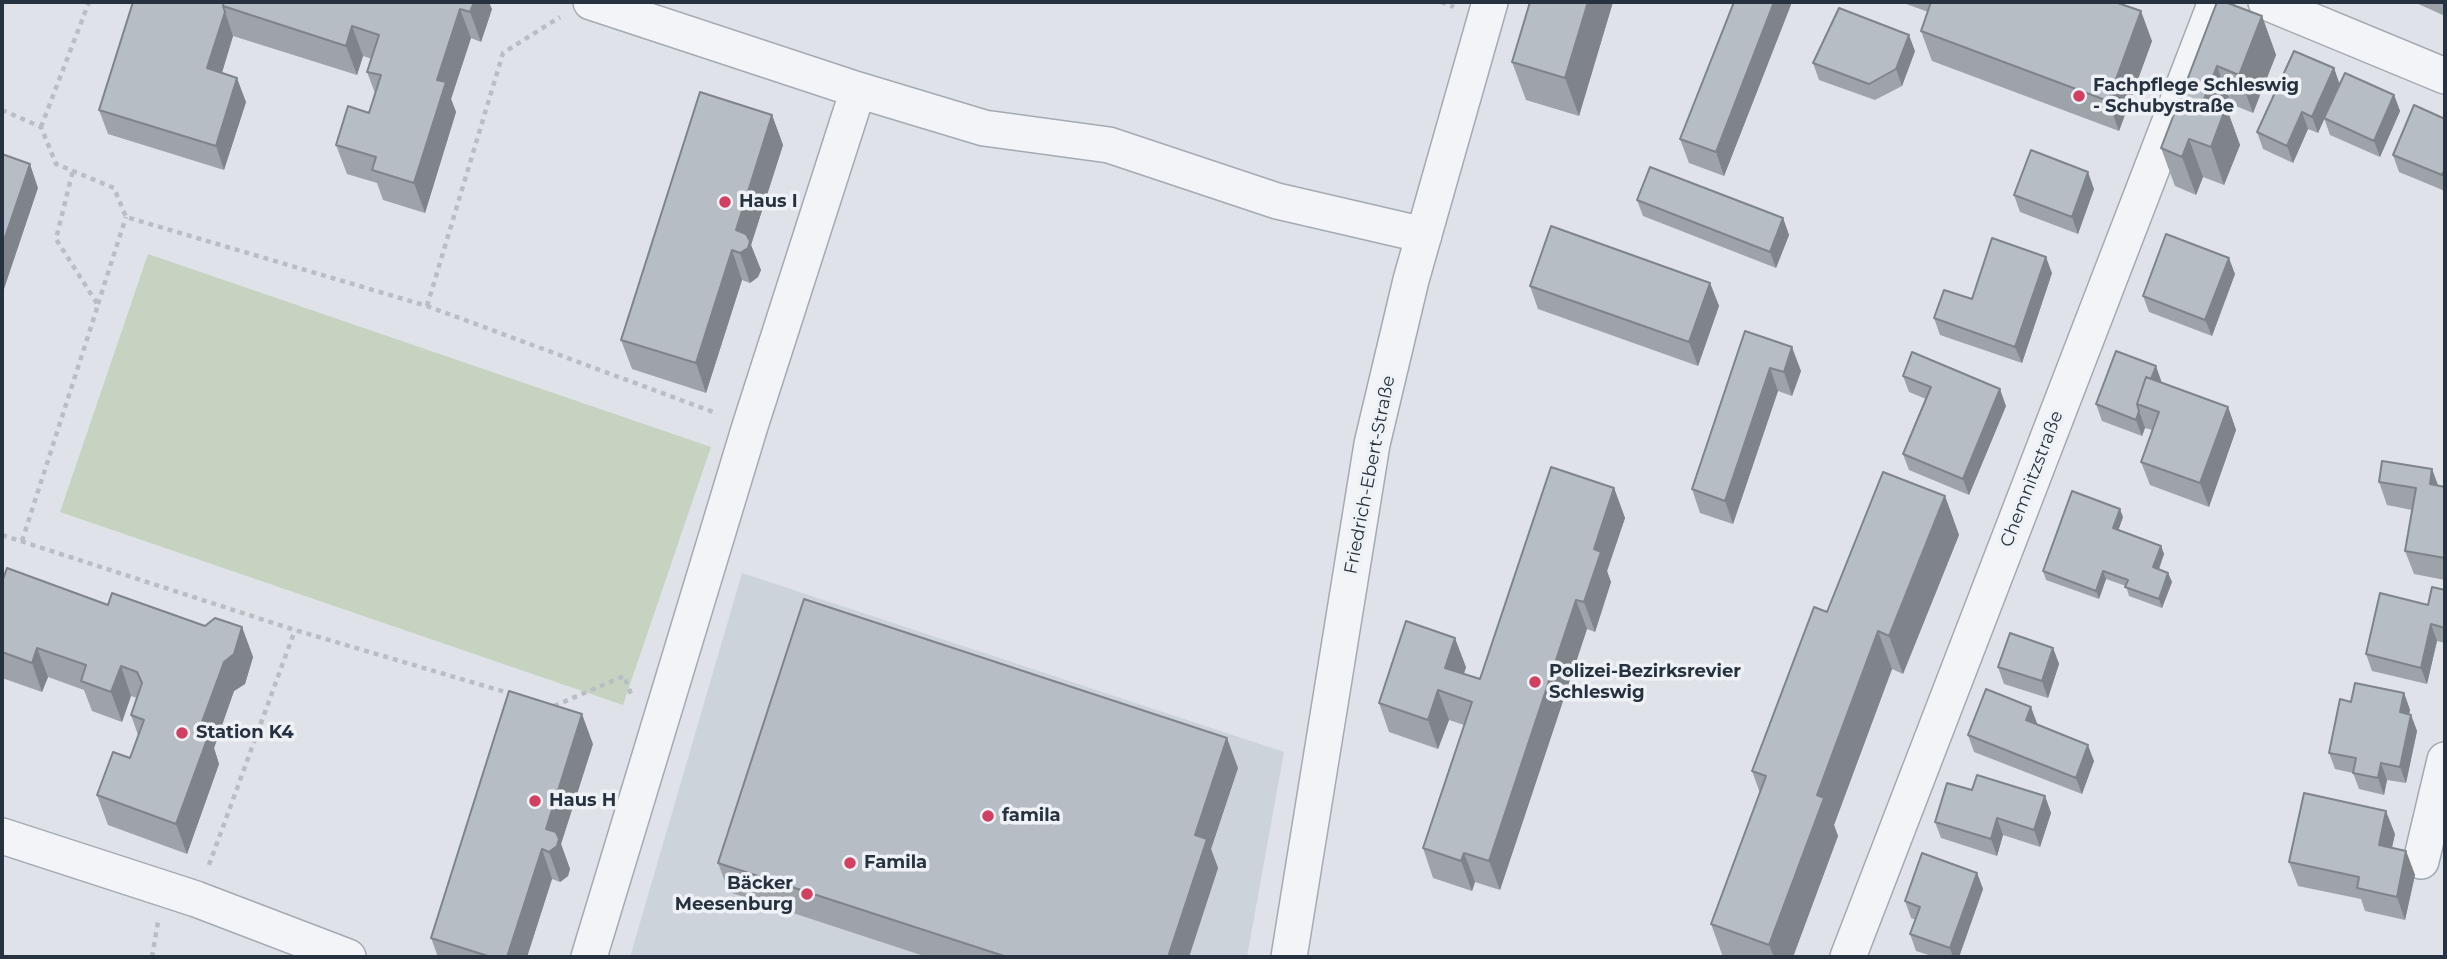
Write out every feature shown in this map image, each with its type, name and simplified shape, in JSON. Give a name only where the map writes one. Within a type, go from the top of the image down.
[{"type":"street","points":[[591,2],[858,90],[984,128],[1109,145],[1277,201],[1424,235]]},
{"type":"street","name":"Friedrich-Ebert-Straße","points":[[1289,957],[1372,444],[1411,280],[1490,2]]},
{"type":"street","name":"Chemnitzstraße","points":[[1848,957],[2216,2]]},
{"type":"street","points":[[2266,2],[2445,76]]},
{"type":"street","points":[[589,957],[750,426],[858,90]]},
{"type":"street","points":[[2421,860],[2444,770]]},
{"type":"street","points":[[2,836],[196,899],[348,957]]},
{"type":"path","points":[[22,541],[126,217],[114,188],[56,164],[41,127],[89,2]]},
{"type":"path","points":[[427,306],[503,53],[560,16]]},
{"type":"path","points":[[2,110],[41,127]]},
{"type":"path","points":[[73,170],[56,239],[98,305]]},
{"type":"path","points":[[126,217],[427,306],[750,426]]},
{"type":"path","points":[[2,535],[295,630],[517,695]]},
{"type":"path","points":[[196,899],[295,630]]},
{"type":"path","points":[[544,703],[556,707],[624,676],[653,747]]},
{"type":"shaded area","name":"famila","points":[[742,573],[1284,752],[1247,957],[630,957]]},
{"type":"green space","points":[[148,254],[711,447],[623,705],[60,512]]},
{"type":"building","points":[[133,2],[224,2],[225,12],[207,68],[237,78],[216,146],[99,110]]},
{"type":"building","points":[[224,2],[474,2],[470,12],[460,9],[437,80],[446,82],[414,183],[372,170],[376,157],[336,145],[348,106],[369,113],[381,75],[367,72],[379,35],[352,26],[346,46],[223,6]]},
{"type":"building","points":[[1530,2],[1588,2],[1565,78],[1512,62]]},
{"type":"building","points":[[1734,2],[1774,2],[1716,152],[1680,139]]},
{"type":"building","name":"Fachpflege Schleswig - Schubystraße","points":[[1931,2],[2115,2],[2141,11],[2108,101],[1921,31]]},
{"type":"building","points":[[2217,2],[2225,2],[2262,16],[2239,75],[2217,66],[2204,99],[2226,107],[2211,147],[2189,139],[2182,157],[2161,148]]},
{"type":"building","points":[[1839,8],[1909,35],[1896,69],[1869,84],[1813,63]]},
{"type":"building","points":[[2294,51],[2334,68],[2312,117],[2302,112],[2287,146],[2257,132]]},
{"type":"building","points":[[2345,73],[2394,95],[2374,141],[2324,118]]},
{"type":"building","name":"Haus I","points":[[700,92],[772,115],[736,230],[746,234],[750,241],[748,248],[740,253],[732,250],[696,363],[621,340]]},
{"type":"building","points":[[2414,105],[2445,119],[2445,169],[2442,175],[2393,155]]},
{"type":"building","points":[[2031,150],[2088,172],[2072,217],[2014,195]]},
{"type":"building","points":[[2,154],[30,164],[2,246]]},
{"type":"building","points":[[1650,167],[1783,218],[1770,252],[1637,200]]},
{"type":"building","points":[[1551,226],[1710,283],[1689,342],[1530,286]]},
{"type":"building","points":[[2166,234],[2229,258],[2205,320],[2143,296]]},
{"type":"building","points":[[1992,238],[2046,257],[2015,347],[1934,318],[1944,290],[1972,299]]},
{"type":"building","points":[[1745,331],[1792,347],[1784,372],[1770,368],[1725,501],[1692,489]]},
{"type":"building","points":[[2116,351],[2156,366],[2151,379],[2146,377],[2137,404],[2139,411],[2136,420],[2096,404]]},
{"type":"building","points":[[1912,352],[2000,389],[1963,479],[1903,454],[1931,387],[1903,376]]},
{"type":"building","points":[[2146,377],[2228,407],[2200,483],[2141,462],[2159,412],[2137,404]]},
{"type":"building","points":[[2382,461],[2432,469],[2430,484],[2445,487],[2445,558],[2405,551],[2416,488],[2379,482]]},
{"type":"building","name":"Polizei-Bezirksrevier Schleswig","points":[[1551,467],[1614,488],[1594,549],[1601,552],[1584,602],[1576,600],[1489,861],[1464,853],[1461,861],[1423,848],[1472,702],[1438,690],[1428,720],[1379,703],[1406,621],[1455,638],[1445,668],[1480,679]]},
{"type":"building","points":[[1883,472],[1945,496],[1889,636],[1878,631],[1817,795],[1824,798],[1769,945],[1711,924],[1766,776],[1752,771],[1814,607],[1827,612]]},
{"type":"building","points":[[2072,491],[2120,509],[2113,528],[2161,546],[2153,567],[2168,573],[2159,599],[2125,587],[2128,580],[2103,571],[2096,591],[2043,571]]},
{"type":"building","name":"Station K4","points":[[7,568],[108,605],[112,593],[205,626],[215,618],[242,627],[234,654],[224,662],[199,730],[209,734],[176,824],[97,795],[113,752],[130,758],[144,720],[131,715],[142,683],[137,672],[121,666],[111,692],[81,681],[86,665],[37,648],[32,663],[2,652],[2,582]]},
{"type":"building","points":[[2432,587],[2445,590],[2445,628],[2431,624],[2421,668],[2366,654],[2380,593],[2428,605]]},
{"type":"building","name":"famila","points":[[804,599],[1227,738],[1195,835],[1207,839],[1168,957],[1007,957],[718,863]]},
{"type":"building","points":[[2010,633],[2053,648],[2042,681],[1998,667]]},
{"type":"building","points":[[2355,683],[2404,693],[2400,712],[2411,715],[2400,767],[2381,763],[2378,778],[2353,773],[2356,758],[2329,753],[2340,699],[2351,702]]},
{"type":"building","points":[[1986,689],[2031,707],[2026,720],[2088,745],[2076,778],[1968,735]]},
{"type":"building","name":"Haus H","points":[[509,691],[582,714],[546,829],[556,832],[559,839],[557,846],[549,852],[542,849],[507,957],[491,957],[431,938]]},
{"type":"building","points":[[1977,775],[2045,796],[2034,830],[1997,818],[1991,839],[1935,822],[1947,783],[1972,790]]},
{"type":"building","points":[[2304,793],[2386,811],[2379,845],[2406,851],[2397,897],[2357,888],[2359,877],[2289,862]]},
{"type":"building","points":[[1922,853],[1977,873],[1950,948],[1910,934],[1920,907],[1905,901]]},
{"type":"place","name":"Fachpflege Schleswig - Schubystraße","points":[[2079,96]]},
{"type":"place","name":"Haus I","points":[[725,202]]},
{"type":"place","name":"Polizei-Bezirksrevier Schleswig","points":[[1535,682]]},
{"type":"place","name":"Station K4","points":[[182,733]]},
{"type":"place","name":"Haus H","points":[[535,801]]},
{"type":"place","name":"famila","points":[[988,816]]},
{"type":"place","name":"Famila","points":[[850,863]]},
{"type":"place","name":"Bäcker Meesenburg","points":[[807,894]]}]
